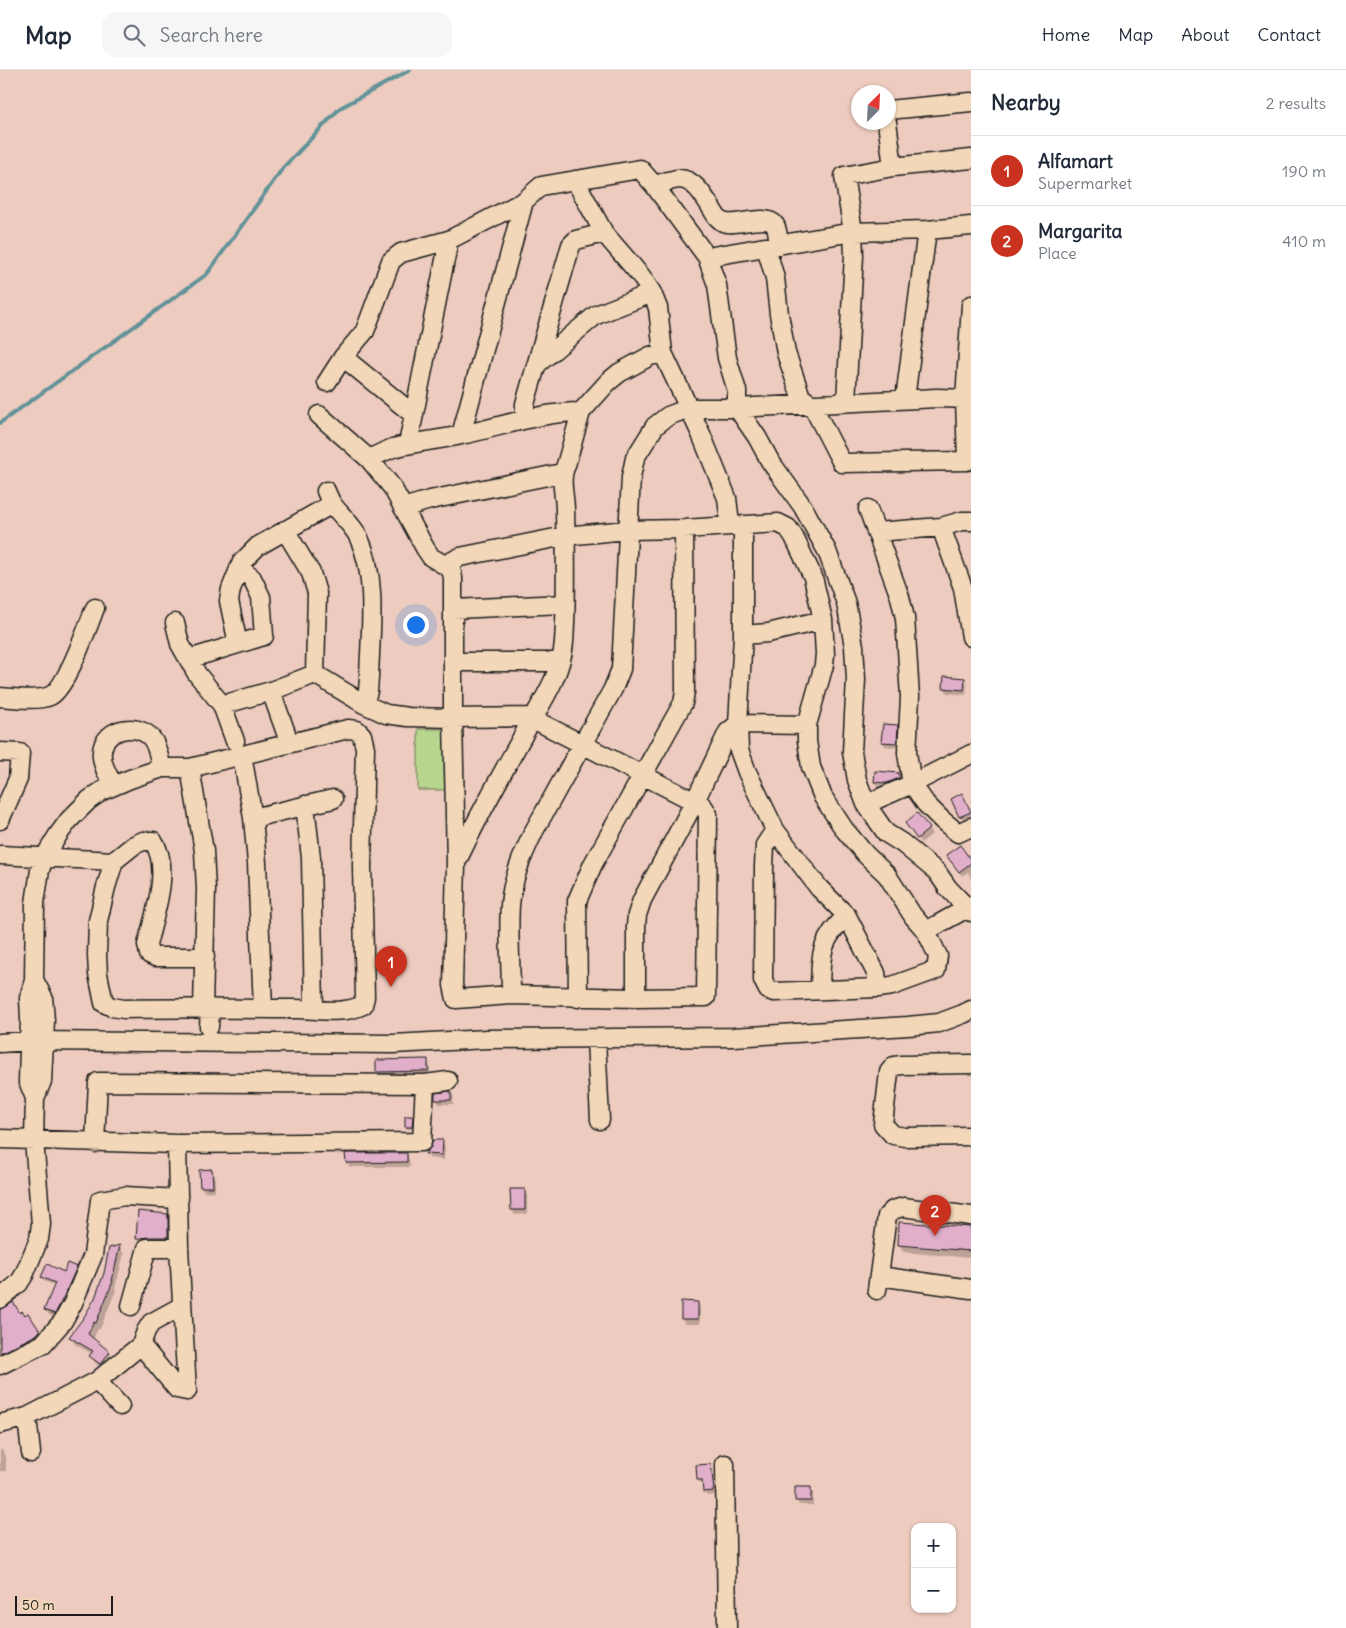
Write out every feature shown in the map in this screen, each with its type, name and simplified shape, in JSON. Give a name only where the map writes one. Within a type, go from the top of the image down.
[{"type":"street","points":[[896,109],[971,102]]},
{"type":"street","points":[[888,130],[893,167]]},
{"type":"street","points":[[846,402],[854,255],[853,232],[844,176],[893,167],[971,159]]},
{"type":"street","points":[[327,382],[342,357],[365,331],[391,261],[401,252],[449,240],[524,200],[541,186],[640,170],[654,185],[707,257],[717,285],[727,358],[737,391],[736,408],[757,437],[770,462],[804,507],[827,551],[846,602],[854,646],[856,679],[852,752],[857,780],[866,804],[886,833],[902,843],[937,872],[948,888],[970,908],[926,931]]},
{"type":"street","points":[[654,185],[678,179],[689,181],[695,186],[721,221],[728,224],[763,220],[771,221],[775,224],[773,246],[778,314],[786,352],[801,397],[812,405],[842,463],[967,461],[971,305]]},
{"type":"street","points":[[575,180],[604,233],[652,293],[658,308],[663,353],[689,408],[727,498],[729,514],[735,526],[743,635],[738,724],[740,750],[747,772],[774,830],[818,888],[846,916],[876,973],[878,988]]},
{"type":"street","points":[[462,435],[524,200]]},
{"type":"street","points":[[707,257],[853,232],[927,230],[971,226]]},
{"type":"street","points":[[905,399],[927,230]]},
{"type":"street","points":[[524,418],[525,404],[571,245],[576,240],[604,233]]},
{"type":"street","points":[[408,444],[449,240]]},
{"type":"street","points":[[536,365],[596,315],[652,293]]},
{"type":"street","points":[[456,864],[470,834],[533,718],[560,662],[564,644],[566,536],[566,507],[562,473],[581,412],[608,382],[620,373],[650,356],[663,353]]},
{"type":"street","points":[[342,357],[414,416]]},
{"type":"street","points":[[511,995],[510,905],[517,872],[524,851],[613,689],[621,669],[631,476],[635,458],[655,426],[668,416],[689,408],[812,405],[905,399],[968,399]]},
{"type":"street","points":[[369,459],[408,444],[462,435],[524,418],[581,412]]},
{"type":"street","points":[[314,674],[364,704],[386,714],[408,717],[453,718],[526,716],[533,718],[704,806],[708,814],[706,997],[578,998],[511,995],[456,999],[453,985],[456,864],[453,718],[454,609],[451,569],[431,557],[392,487],[369,459],[319,415]]},
{"type":"street","points":[[403,508],[430,500],[562,473]]},
{"type":"street","points":[[238,644],[229,602],[230,589],[242,562],[258,546],[285,530],[329,498],[359,536],[368,569],[370,586],[369,678],[364,704]]},
{"type":"street","points":[[868,509],[900,597],[905,618],[910,697],[907,753],[912,784],[926,804],[942,820],[958,832],[971,827]]},
{"type":"street","points":[[876,532],[941,527],[971,520]]},
{"type":"street","points":[[446,565],[460,557],[566,536],[627,530],[684,529],[778,523],[788,528],[813,577],[823,620],[824,665],[807,726],[806,741],[811,767],[827,804],[855,844],[887,876],[913,916],[926,931],[938,956],[936,970],[892,986],[878,988],[774,992],[768,990],[763,980],[764,867],[765,845],[774,830]]},
{"type":"street","points":[[941,527],[967,587],[971,637]]},
{"type":"street","points":[[578,998],[577,901],[593,864],[683,703],[685,692],[684,529]]},
{"type":"street","points":[[285,530],[312,573],[318,593],[314,674]]},
{"type":"street","points":[[189,659],[264,636],[261,597],[252,578],[239,568]]},
{"type":"street","points":[[454,609],[564,604]]},
{"type":"street","points":[[0,697],[50,696],[59,689],[95,608]]},
{"type":"street","points":[[743,635],[768,633],[823,620]]},
{"type":"street","points":[[175,623],[180,644],[197,674],[222,705],[239,748],[253,818],[257,863],[262,1009]]},
{"type":"street","points":[[454,662],[560,662]]},
{"type":"street","points":[[222,705],[271,691],[314,674]]},
{"type":"street","points":[[271,691],[286,733]]},
{"type":"street","points":[[636,998],[637,915],[642,900],[695,801],[728,732],[738,724],[807,726]]},
{"type":"street","points":[[0,1299],[19,1283],[24,1276],[39,1239],[41,1224],[34,1140],[34,1098],[42,1081],[37,1041],[45,1020],[43,997],[34,980],[34,903],[44,858],[69,820],[89,800],[102,791],[130,779],[162,768],[190,768],[239,748],[348,729],[357,730],[362,735],[365,748],[362,866],[365,997],[363,1005],[344,1011],[206,1008],[124,1009],[112,1007],[104,1002],[98,974],[98,921],[100,905],[114,861],[134,844],[143,841],[154,841],[159,849],[162,869],[147,945],[148,954],[155,957],[205,957]]},
{"type":"street","points":[[114,786],[103,766],[102,747],[108,736],[119,731],[137,730],[146,733],[154,743],[162,768]]},
{"type":"street","points":[[0,752],[20,752],[18,778],[4,800],[0,820]]},
{"type":"street","points":[[866,804],[912,784],[971,754]]},
{"type":"street","points":[[190,768],[204,851],[206,889],[206,1008],[210,1028]]},
{"type":"street","points":[[253,818],[333,799]]},
{"type":"street","points":[[305,805],[311,858],[314,1009]]},
{"type":"street","points":[[0,855],[114,861]]},
{"type":"street","points":[[820,990],[822,948],[829,934],[846,916]]},
{"type":"street","points":[[0,1043],[37,1041],[393,1044],[487,1039],[733,1037],[939,1023],[971,1010]]},
{"type":"street","points":[[596,1039],[600,1120]]},
{"type":"street","points":[[971,1064],[894,1066],[889,1072],[883,1124],[893,1135],[899,1136],[971,1136]]},
{"type":"street","points":[[95,1143],[98,1082],[425,1084],[448,1081]]},
{"type":"street","points":[[0,1139],[178,1144],[422,1142],[425,1084]]},
{"type":"street","points":[[141,1346],[177,1389],[187,1391],[179,1248],[178,1144]]},
{"type":"street","points":[[0,1366],[43,1344],[63,1321],[73,1304],[93,1255],[100,1200],[125,1196],[179,1199]]},
{"type":"street","points":[[971,1216],[903,1207],[893,1210],[887,1216],[878,1283],[971,1289]]},
{"type":"street","points":[[131,1306],[147,1248],[179,1248]]},
{"type":"street","points":[[0,1424],[27,1417],[97,1381],[141,1346],[151,1323],[182,1306]]},
{"type":"street","points":[[97,1381],[120,1406]]},
{"type":"street","points":[[27,1417],[31,1453]]},
{"type":"street","points":[[726,1464],[727,1628]]},
{"type":"green space","points":[[418,729],[451,729],[451,790],[418,790]]},
{"type":"building","points":[[944,676],[965,678],[964,690],[943,688]]},
{"type":"building","points":[[883,724],[898,725],[897,743],[881,742]]},
{"type":"building","points":[[875,771],[899,773],[899,778],[887,783],[874,782]]},
{"type":"building","points":[[962,793],[971,812],[959,817],[951,799]]},
{"type":"building","points":[[917,813],[930,828],[917,839],[905,823]]},
{"type":"building","points":[[960,845],[971,860],[971,863],[959,872],[946,855]]},
{"type":"building","points":[[428,1059],[428,1071],[376,1072],[376,1060]]},
{"type":"building","points":[[451,1091],[451,1100],[435,1100],[435,1093]]},
{"type":"building","points":[[405,1116],[413,1116],[412,1127],[405,1127]]},
{"type":"building","points":[[433,1140],[443,1140],[442,1155],[425,1154],[431,1147]]},
{"type":"building","points":[[345,1153],[407,1153],[407,1162],[346,1163]]},
{"type":"building","points":[[212,1169],[213,1187],[200,1187],[199,1170]]},
{"type":"building","points":[[510,1189],[525,1189],[525,1210],[511,1210]]},
{"type":"building","points":[[138,1211],[168,1214],[168,1237],[136,1239]]},
{"type":"building","points":[[899,1222],[971,1227],[971,1251],[898,1245]]},
{"type":"building","points":[[120,1245],[113,1281],[96,1323],[94,1322],[88,1334],[110,1352],[100,1364],[89,1356],[93,1351],[69,1337],[95,1298],[104,1273],[109,1248]]},
{"type":"building","points":[[67,1263],[77,1267],[55,1314],[44,1310],[55,1283],[41,1277],[47,1264],[64,1272]]},
{"type":"building","points":[[681,1301],[698,1302],[698,1319],[681,1319]]},
{"type":"building","points":[[13,1302],[20,1313],[22,1311],[25,1315],[28,1313],[40,1331],[36,1335],[0,1353],[0,1309]]},
{"type":"building","points":[[711,1464],[714,1491],[703,1492],[702,1480],[697,1480],[696,1465]]},
{"type":"building","points":[[795,1487],[811,1487],[811,1501],[795,1501]]},
{"type":"waterway","points":[[0,423],[207,274],[283,168],[340,108],[410,70]]},
{"type":"place","name":"Alfamart","points":[[391,987]]},
{"type":"place","name":"Margarita","points":[[935,1236]]}]
